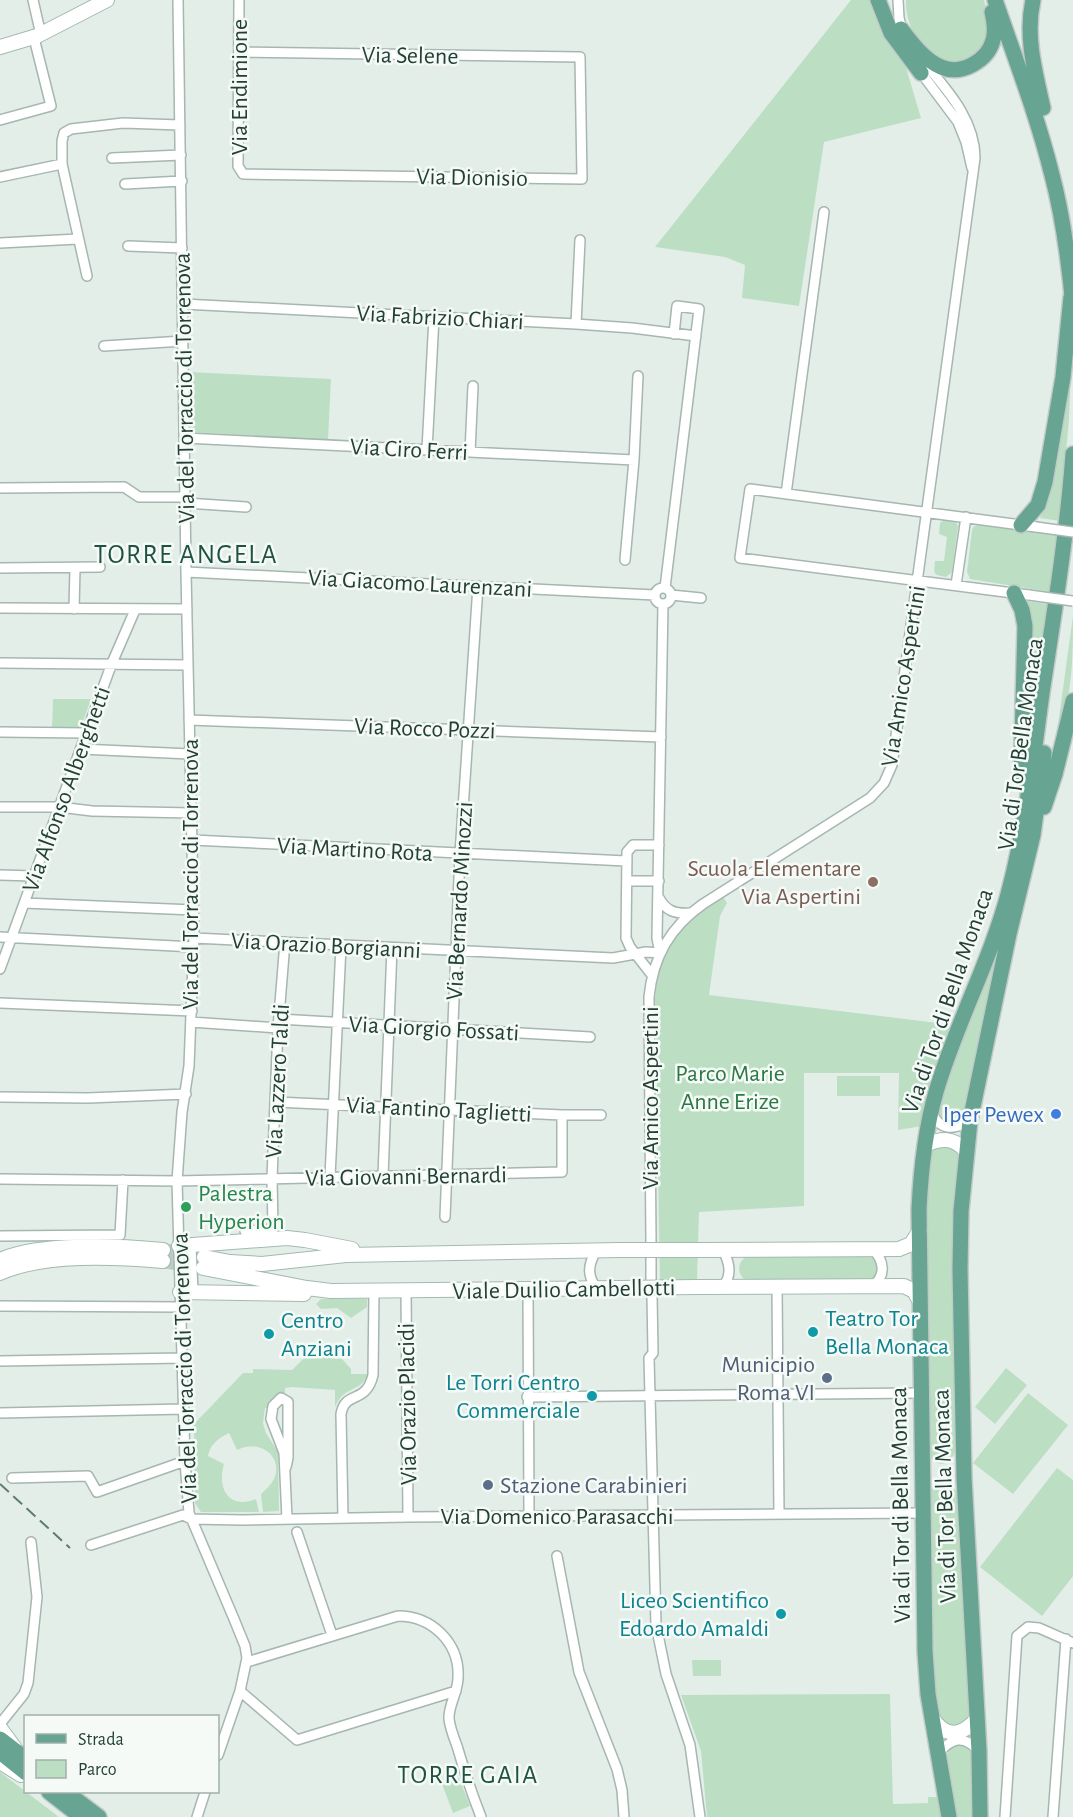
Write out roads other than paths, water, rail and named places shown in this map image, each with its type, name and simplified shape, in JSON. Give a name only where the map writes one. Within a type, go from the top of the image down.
[{"type":"main road","points":[[0,47],[38,36],[107,0]]},
{"type":"main road","points":[[878,0],[891,33],[921,73]]},
{"type":"main road","points":[[901,29],[933,63],[946,69],[964,69],[980,59],[992,44],[994,28],[990,0]]},
{"type":"main road","points":[[995,0],[1029,97],[1052,176],[1064,235],[1072,299],[1063,376],[1045,482],[1028,526]]},
{"type":"main road","points":[[1005,0],[1042,108],[1061,175],[1073,231]]},
{"type":"main road","points":[[1033,0],[1030,39],[1042,108]]},
{"type":"main road","name":"Via di Tor di Bella Monaca","points":[[949,1817],[932,1718],[925,1651],[920,1187],[932,1109],[950,1053],[986,960],[1026,838],[1073,454]]},
{"type":"main road","name":"Via di Tor Bella Monaca","points":[[980,1817],[979,1751],[964,1478],[960,1294],[961,1211],[970,1121],[1009,934],[1026,838],[1073,534]]},
{"type":"main road","points":[[1021,594],[1025,626],[1026,838]]},
{"type":"main road","points":[[1026,838],[1055,774],[1073,701]]},
{"type":"main road","points":[[925,1145],[949,1139],[966,1151]]},
{"type":"main road","name":"Viale Duilio Cambellotti","points":[[920,1230],[908,1247],[375,1254],[340,1255],[262,1264],[204,1262],[307,1288],[331,1291],[872,1286],[907,1287],[914,1291],[920,1302]]},
{"type":"main road","points":[[185,1245],[293,1238],[375,1254]]},
{"type":"main road","points":[[0,1260],[24,1252],[51,1249],[163,1256],[51,1260],[26,1263],[0,1273]]},
{"type":"main road","points":[[187,1292],[308,1294],[331,1291]]},
{"type":"main road","points":[[932,1718],[942,1730],[952,1733],[965,1730],[977,1719]]},
{"type":"main road","points":[[0,1726],[23,1757]]},
{"type":"main road","points":[[0,1739],[23,1757]]},
{"type":"main road","points":[[0,1752],[24,1771]]},
{"type":"main road","points":[[0,1762],[24,1776]]},
{"type":"main road","points":[[51,1793],[81,1817]]},
{"type":"main road","points":[[69,1793],[99,1817]]},
{"type":"street","points":[[0,120],[51,106],[33,0]]},
{"type":"street","name":"Via del Torraccio di Torrenova","points":[[178,0],[186,572],[194,910],[189,1064],[177,1181],[185,1245],[187,1292],[181,1307],[185,1461],[188,1508],[191,1519],[242,1640],[247,1662],[240,1691],[219,1752]]},
{"type":"street","name":"Via Endimione","points":[[239,0],[238,166],[241,172]]},
{"type":"street","name":"Via Amico Aspertini","points":[[898,0],[901,29],[921,73],[958,122],[966,142],[974,177]]},
{"type":"street","name":"Via Amico Aspertini","points":[[651,1242],[649,1002],[652,975],[660,953],[672,932],[690,913],[866,801],[882,786],[892,762],[974,177],[975,147],[965,118],[901,29]]},
{"type":"street","name":"Via Selene","points":[[239,52],[580,57]]},
{"type":"street","name":"Via Dionisio","points":[[241,172],[248,175],[582,179],[580,57]]},
{"type":"street","points":[[87,276],[62,164],[64,133],[71,129],[123,123],[180,125]]},
{"type":"street","points":[[112,158],[181,155]]},
{"type":"street","points":[[0,177],[62,164]]},
{"type":"street","points":[[125,184],[182,181]]},
{"type":"street","points":[[786,494],[824,212]]},
{"type":"street","points":[[0,243],[78,239]]},
{"type":"street","points":[[576,324],[580,240]]},
{"type":"street","points":[[128,246],[182,248]]},
{"type":"street","name":"Via Fabrizio Chiari","points":[[183,304],[576,324],[696,336]]},
{"type":"street","points":[[663,604],[670,600],[668,591],[699,309],[677,306],[674,334]]},
{"type":"street","points":[[428,450],[434,317]]},
{"type":"street","points":[[104,346],[183,341]]},
{"type":"street","points":[[625,560],[634,460],[638,376]]},
{"type":"street","points":[[470,452],[473,386]]},
{"type":"street","name":"Via Ciro Ferri","points":[[185,438],[634,460]]},
{"type":"street","points":[[0,488],[127,487],[139,496],[246,507]]},
{"type":"street","points":[[1073,534],[750,489],[740,558],[1073,601]]},
{"type":"street","points":[[956,585],[966,518]]},
{"type":"street","points":[[0,568],[100,567]]},
{"type":"street","points":[[74,609],[75,568]]},
{"type":"street","name":"Via Giacomo Laurenzani","points":[[186,572],[655,595]]},
{"type":"street","name":"Via Bernardo Minozzi","points":[[445,1217],[460,854],[478,586]]},
{"type":"street","points":[[663,604],[656,600],[657,590],[701,598]]},
{"type":"street","points":[[660,953],[657,943],[663,604]]},
{"type":"street","points":[[0,608],[187,609]]},
{"type":"street","name":"Via Alfonso Alberghetti","points":[[0,969],[112,663],[135,610]]},
{"type":"street","points":[[0,663],[188,665]]},
{"type":"street","name":"Via Rocco Pozzi","points":[[189,720],[661,737]]},
{"type":"street","points":[[0,732],[86,733]]},
{"type":"street","points":[[81,749],[190,754]]},
{"type":"street","points":[[0,807],[59,807],[92,811],[192,813]]},
{"type":"street","name":"Via Martino Rota","points":[[192,840],[626,861]]},
{"type":"street","points":[[652,975],[626,938],[626,861],[627,849],[631,845],[659,845]]},
{"type":"street","points":[[0,875],[33,876]]},
{"type":"street","points":[[627,881],[659,881]]},
{"type":"street","points":[[659,898],[663,906],[671,912],[690,913]]},
{"type":"street","points":[[24,903],[194,910]]},
{"type":"street","name":"Via Orazio Borgianni","points":[[0,937],[285,942],[613,958],[660,953]]},
{"type":"street","name":"Via Lazzero Taldi","points":[[245,1231],[273,1229],[272,1178],[278,1023],[285,942]]},
{"type":"street","points":[[330,1178],[341,946]]},
{"type":"street","points":[[382,1176],[392,948]]},
{"type":"street","points":[[0,1003],[192,1011]]},
{"type":"street","name":"Via Giorgio Fossati","points":[[191,1022],[337,1022],[590,1037]]},
{"type":"street","points":[[0,1097],[88,1098],[186,1094]]},
{"type":"street","name":"Via Fantino Taglietti","points":[[276,1102],[601,1115]]},
{"type":"street","points":[[932,1109],[937,1122],[946,1128],[959,1127],[970,1121]]},
{"type":"street","name":"Via Giovanni Bernardi","points":[[0,1179],[177,1181],[562,1172],[562,1115]]},
{"type":"street","points":[[0,1236],[120,1235],[123,1180]]},
{"type":"street","points":[[872,1248],[879,1257],[883,1269],[880,1278],[872,1286]]},
{"type":"street","points":[[596,1251],[589,1269],[596,1288]]},
{"type":"street","points":[[723,1251],[730,1270],[723,1287]]},
{"type":"street","points":[[651,1256],[651,1281]]},
{"type":"street","points":[[777,1287],[778,1514]]},
{"type":"street","points":[[528,1290],[529,1516]]},
{"type":"street","points":[[343,1518],[341,1414],[342,1407],[347,1401],[366,1393],[374,1376],[374,1291]]},
{"type":"street","name":"Via Orazio Placidi","points":[[406,1291],[408,1517]]},
{"type":"street","points":[[652,1295],[653,1353],[650,1358],[650,1396],[657,1637],[666,1674],[690,1745],[700,1817]]},
{"type":"street","points":[[0,1306],[181,1307]]},
{"type":"street","points":[[0,1361],[183,1358]]},
{"type":"street","points":[[527,1397],[921,1393]]},
{"type":"street","points":[[286,1467],[288,1402],[281,1398],[273,1406],[271,1419],[284,1453],[287,1519]]},
{"type":"street","points":[[0,1413],[184,1409]]},
{"type":"street","points":[[12,1478],[88,1476],[97,1492],[185,1461]]},
{"type":"street","name":"Via Domenico Parasacchi","points":[[91,1545],[183,1515],[191,1519],[287,1519],[922,1513]]},
{"type":"street","points":[[297,1532],[332,1635]]},
{"type":"street","points":[[0,1726],[24,1694],[28,1683],[37,1597],[31,1542]]},
{"type":"street","points":[[557,1556],[579,1672],[617,1769],[622,1790],[624,1817]]},
{"type":"street","points":[[247,1662],[398,1616],[423,1621],[441,1632],[454,1652],[458,1670],[450,1723],[481,1817]]},
{"type":"street","points":[[1005,1817],[1017,1636],[1028,1627],[1038,1628],[1069,1641],[1053,1817]]},
{"type":"street","points":[[240,1691],[297,1740],[456,1691]]},
{"type":"street","points":[[938,1754],[947,1744],[957,1740],[969,1742],[979,1751]]},
{"type":"street","points":[[197,1817],[204,1793]]},
{"type":"tunnel","points":[[163,1250],[204,1257]]},
{"type":"tunnel","points":[[163,1261],[203,1268]]},
{"type":"railway","points":[[0,1484],[70,1548]]},
{"type":"place","name":"Scuola Elementare Via Aspertini","points":[[873,882]]},
{"type":"place","name":"Iper Pewex","points":[[1056,1114]]},
{"type":"place","name":"Palestra Hyperion","points":[[186,1207]]},
{"type":"place","name":"Teatro Tor Bella Monaca","points":[[813,1332]]},
{"type":"place","name":"Centro Anziani","points":[[269,1334]]},
{"type":"place","name":"Municipio Roma VI","points":[[827,1378]]},
{"type":"place","name":"Le Torri Centro Commerciale","points":[[592,1396]]},
{"type":"place","name":"Stazione Carabinieri","points":[[488,1485]]},
{"type":"place","name":"Liceo Scientifico Edoardo Amaldi","points":[[781,1614]]},
{"type":"district","name":"TORRE ANGELA","points":[[186,554]]},
{"type":"district","name":"TORRE GAIA","points":[[468,1774]]},
{"type":"park label","name":"Parco Marie Anne Erize","points":[[730,1087]]}]
